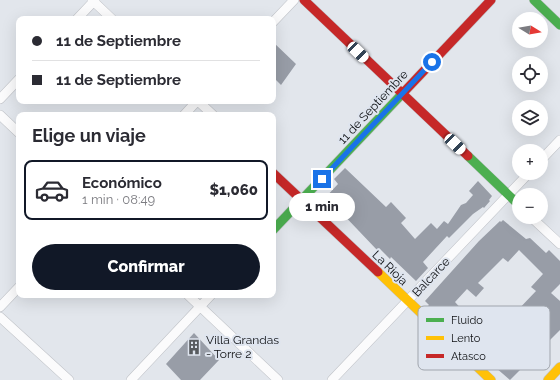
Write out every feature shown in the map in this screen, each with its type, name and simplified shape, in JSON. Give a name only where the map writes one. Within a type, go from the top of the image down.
[{"type":"street","points":[[79,16],[93,0],[109,16]]},
{"type":"street","points":[[276,19],[294,0]]},
{"type":"street","points":[[304,0],[512,199]]},
{"type":"street","name":"11 de Septiembre","points":[[276,227],[491,0]]},
{"type":"street","points":[[534,0],[560,25]]},
{"type":"street","points":[[0,99],[16,82]]},
{"type":"street","points":[[187,112],[195,104]]},
{"type":"street","points":[[201,104],[210,112]]},
{"type":"street","points":[[0,115],[16,130]]},
{"type":"street","points":[[548,153],[560,140]]},
{"type":"street","name":"La Rioja","points":[[276,176],[418,311]]},
{"type":"street","name":"Balcarce","points":[[332,380],[522,180]]},
{"type":"street","points":[[539,224],[560,244]]},
{"type":"street","points":[[0,307],[16,290]]},
{"type":"street","points":[[191,298],[278,380]]},
{"type":"street","points":[[131,380],[208,298]]},
{"type":"street","points":[[0,317],[69,380]]},
{"type":"street","points":[[548,380],[560,368]]},
{"type":"street","name":"La Rioja","points":[[480,370],[491,380]]},
{"type":"building","points":[[276,45],[296,64],[281,85],[276,80]]},
{"type":"building","points":[[345,168],[386,207],[391,202],[406,218],[401,223],[415,239],[431,223],[437,229],[444,221],[448,224],[461,205],[466,203],[473,195],[469,191],[478,181],[492,196],[484,208],[483,207],[473,214],[449,238],[447,236],[423,262],[428,268],[416,281],[391,257],[390,259],[379,248],[377,250],[338,209],[337,211],[324,199],[338,184],[334,179]]},
{"type":"building","points":[[503,220],[526,239],[530,238],[546,253],[549,250],[560,261],[560,284],[551,293],[560,301],[560,330],[550,340],[550,306],[522,306],[536,291],[531,287],[543,274],[519,250],[508,262],[503,258],[478,283],[484,288],[476,297],[467,289],[455,302],[459,306],[428,306],[429,305],[425,301],[479,241],[500,221],[501,222]]},
{"type":"building","name":"Villa Grandas - Torre 2","points":[[194,333],[219,360],[200,380],[181,380],[166,364]]},
{"type":"building","points":[[498,370],[520,370],[510,380]]},
{"type":"traffic: fast","points":[[534,0],[560,25]]},
{"type":"traffic: fast","points":[[276,227],[402,94]]},
{"type":"traffic: fast","points":[[468,156],[512,198]]},
{"type":"traffic: slow","points":[[378,272],[418,310]]},
{"type":"traffic: slow","points":[[548,380],[560,367]]},
{"type":"traffic: slow","points":[[481,370],[491,380]]},
{"type":"traffic: jam","points":[[304,0],[468,156]]},
{"type":"traffic: jam","points":[[402,94],[491,0]]},
{"type":"traffic: jam","points":[[276,176],[378,272]]},
{"type":"place","name":"Villa Grandas - Torre 2","points":[[194,347]]},
{"type":"route","points":[[322,179],[432,62]]}]
